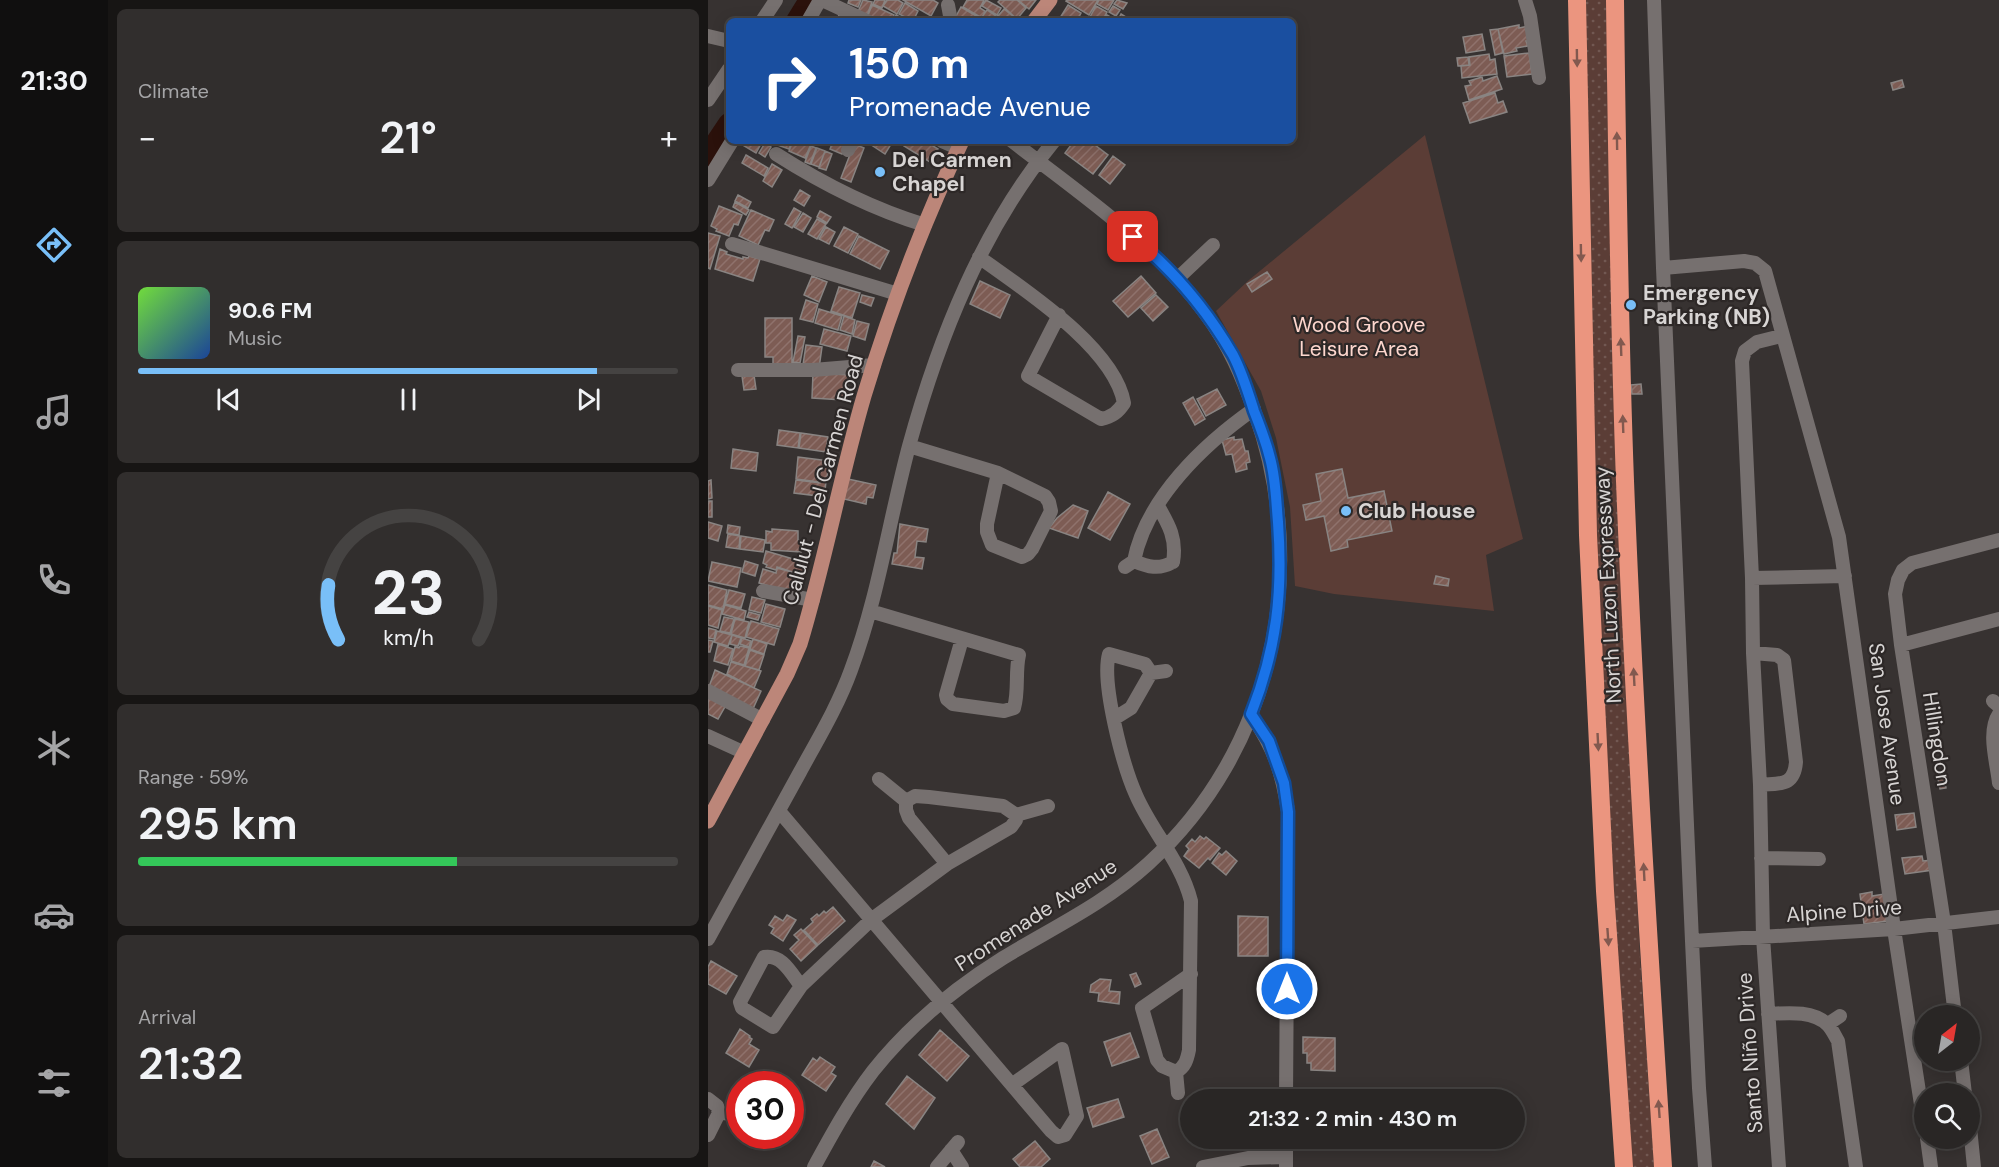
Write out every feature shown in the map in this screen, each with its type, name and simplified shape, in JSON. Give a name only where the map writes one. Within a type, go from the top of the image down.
[{"type":"highway","name":"North Luzon Expressway","points":[[1577,0],[1588,535],[1605,891],[1624,1167]]},
{"type":"highway","name":"North Luzon Expressway","points":[[1615,0],[1625,477],[1645,894],[1663,1167]]},
{"type":"main road","points":[[1036,18],[1050,0]]},
{"type":"main road","name":"Calulut - Del Carmen Road","points":[[708,821],[788,674],[800,644],[874,365],[898,294],[960,145]]},
{"type":"street","points":[[764,18],[776,0]]},
{"type":"street","points":[[810,18],[821,0],[860,18]]},
{"type":"street","points":[[1526,0],[1539,78]]},
{"type":"street","points":[[1653,0],[1692,941],[1705,1167]]},
{"type":"street","points":[[948,5],[950,18]]},
{"type":"street","points":[[708,36],[726,40]]},
{"type":"street","points":[[710,94],[726,73]]},
{"type":"street","points":[[708,180],[730,144]]},
{"type":"street","name":"Promenade Avenue","points":[[813,1167],[851,1101],[874,1071],[920,1020],[1000,960],[1103,900],[1129,881],[1167,846],[1216,782],[1251,714],[1265,680],[1271,652],[1280,582],[1277,494],[1270,459],[1234,357],[1206,314],[1177,279],[1133,237],[1016,144]]},
{"type":"street","points":[[708,939],[837,702],[851,671],[870,611],[909,446],[939,348],[994,227],[1052,144]]},
{"type":"street","points":[[776,154],[813,177],[867,204],[925,225]]},
{"type":"street","points":[[732,244],[898,294]]},
{"type":"street","points":[[1177,279],[1213,245]]},
{"type":"street","points":[[979,257],[1059,315],[1084,339],[1111,372],[1122,393],[1124,403],[1118,412],[1110,417],[1101,419],[1028,376],[1059,315]]},
{"type":"street","name":"San Jose Avenue","points":[[1663,268],[1744,261],[1755,263],[1765,271],[1781,336],[1839,537],[1918,1083]]},
{"type":"street","name":"Santo Niño Drive","points":[[1779,1167],[1764,937],[1760,785],[1742,361],[1745,351],[1757,342],[1781,336]]},
{"type":"street","points":[[738,370],[813,370],[874,365]]},
{"type":"street","points":[[1158,506],[1172,530],[1177,566],[1154,567],[1129,564],[1148,520],[1158,506],[1193,460],[1224,430],[1254,409]]},
{"type":"street","points":[[909,446],[998,473],[1045,496],[1051,511],[1032,549],[1022,557],[993,545],[987,532],[998,473]]},
{"type":"street","name":"Hillingdon","points":[[1954,1005],[1944,923],[1895,594],[1901,568],[1999,540]]},
{"type":"street","points":[[1752,578],[1845,576]]},
{"type":"street","points":[[763,591],[813,600]]},
{"type":"street","points":[[870,611],[1018,655],[1014,708],[1004,711],[953,704],[947,699],[946,695],[962,639]]},
{"type":"street","points":[[1901,645],[1999,619]]},
{"type":"street","points":[[1753,653],[1778,655],[1784,660],[1796,762],[1795,773],[1791,779],[1784,783],[1760,785]]},
{"type":"street","points":[[1151,673],[1145,664],[1109,654],[1108,693],[1136,795],[1167,846],[1187,885],[1191,902],[1189,1050],[1187,1061],[1176,1072]]},
{"type":"street","points":[[1151,673],[1166,671]]},
{"type":"street","points":[[1115,718],[1131,708],[1151,673]]},
{"type":"street","points":[[708,691],[763,720]]},
{"type":"street","points":[[1251,714],[1269,741],[1284,783],[1288,812],[1286,1089]]},
{"type":"street","points":[[1999,714],[1994,722],[1999,783]]},
{"type":"street","points":[[708,736],[745,753]]},
{"type":"street","points":[[879,779],[906,801]]},
{"type":"street","points":[[906,801],[915,796],[929,796],[1004,806],[1016,815]]},
{"type":"street","points":[[906,801],[909,818],[947,864]]},
{"type":"street","points":[[1016,815],[1048,806]]},
{"type":"street","points":[[778,811],[1055,1135],[1062,1137],[1065,1135],[1077,1116],[1062,1049],[1013,1084]]},
{"type":"street","points":[[801,986],[780,959],[771,956],[764,957],[740,1002],[742,1008],[773,1028],[801,986],[871,920],[947,864],[1011,827],[1016,820],[1016,815]]},
{"type":"street","points":[[1761,858],[1819,859]]},
{"type":"street","name":"Alpine Drive","points":[[1692,941],[1894,929],[1999,917]]},
{"type":"street","points":[[1176,1072],[1162,1066],[1157,1060],[1142,1008],[1191,974]]},
{"type":"street","points":[[1768,1014],[1801,1013],[1828,1024],[1839,1041],[1856,1167]]},
{"type":"street","points":[[1828,1024],[1840,1016]]},
{"type":"street","points":[[1176,1072],[1178,1093]]},
{"type":"street","points":[[708,1099],[717,1106],[718,1113],[708,1135]]},
{"type":"street","points":[[718,1113],[726,1113]]},
{"type":"street","points":[[937,1167],[955,1146],[962,1167]]},
{"type":"street","points":[[1929,1149],[1931,1167]]},
{"type":"street","points":[[1972,1149],[1974,1167]]},
{"type":"street","points":[[1203,1167],[1248,1158],[1286,1162]]},
{"type":"green space","points":[[1580,0],[1607,0],[1630,762],[1654,1167],[1629,1167],[1605,761],[1590,390]]},
{"type":"green space","name":"Wood Groove Leisure Area","points":[[1425,135],[1523,539],[1486,555],[1494,611],[1334,594],[1295,586],[1290,507],[1276,438],[1261,391],[1216,311],[1249,280]]},
{"type":"building","points":[[849,0],[861,0],[858,7],[848,3]]},
{"type":"building","points":[[863,0],[872,2],[866,18],[857,14]]},
{"type":"building","points":[[875,0],[885,0],[882,8],[873,4]]},
{"type":"building","points":[[887,0],[898,0],[903,3],[897,14],[883,6]]},
{"type":"building","points":[[903,0],[933,0],[938,3],[931,16]]},
{"type":"building","points":[[967,0],[984,0],[980,8],[985,11],[982,18],[963,7]]},
{"type":"building","points":[[986,0],[1001,8],[997,15],[982,6]]},
{"type":"building","points":[[1017,0],[1026,8],[1016,18],[998,2]]},
{"type":"building","points":[[1018,0],[1036,0],[1029,9]]},
{"type":"building","points":[[1067,0],[1098,0],[1089,15]]},
{"type":"building","points":[[1099,0],[1114,0],[1108,10],[1097,4]]},
{"type":"building","points":[[1117,0],[1127,3],[1123,9],[1114,4]]},
{"type":"building","points":[[905,3],[918,11],[914,18],[907,18],[899,14]]},
{"type":"building","points":[[872,5],[894,15],[893,18],[867,18]]},
{"type":"building","points":[[1068,5],[1081,13],[1078,18],[1060,18]]},
{"type":"building","points":[[1096,6],[1107,12],[1104,18],[1090,17]]},
{"type":"building","points":[[1113,6],[1120,10],[1116,16],[1109,12]]},
{"type":"building","points":[[961,7],[978,17],[977,18],[955,18]]},
{"type":"building","points":[[1004,9],[1014,17],[1000,18],[998,16]]},
{"type":"building","points":[[987,10],[999,18],[981,18]]},
{"type":"building","points":[[1519,25],[1519,28],[1529,26],[1532,40],[1526,41],[1528,46],[1516,48],[1517,51],[1504,54],[1498,29]]},
{"type":"building","points":[[1498,29],[1503,53],[1495,55],[1490,30]]},
{"type":"building","points":[[1482,34],[1485,50],[1466,53],[1463,37]]},
{"type":"building","points":[[1529,53],[1532,74],[1507,77],[1504,56]]},
{"type":"building","points":[[1489,54],[1490,60],[1495,59],[1497,74],[1462,78],[1461,66],[1470,65],[1469,57]]},
{"type":"building","points":[[1468,57],[1469,65],[1458,66],[1457,58]]},
{"type":"building","points":[[1497,76],[1502,89],[1469,100],[1465,86],[1471,85],[1469,81],[1482,77],[1483,81]]},
{"type":"building","points":[[1902,80],[1904,87],[1893,90],[1891,83]]},
{"type":"building","points":[[1495,93],[1498,103],[1503,101],[1507,112],[1470,123],[1463,103]]},
{"type":"building","points":[[741,144],[761,144],[756,153]]},
{"type":"building","points":[[764,144],[771,147],[765,157],[759,153]]},
{"type":"building","points":[[775,144],[791,144],[789,149]]},
{"type":"building","points":[[792,144],[811,144],[805,158],[789,151]]},
{"type":"building","points":[[832,144],[846,144],[842,154],[830,149]]},
{"type":"building","points":[[854,144],[864,148],[851,182],[841,178]]},
{"type":"building","points":[[870,144],[891,144],[885,154]]},
{"type":"building","points":[[905,144],[930,144],[938,149],[930,162],[904,146]]},
{"type":"building","points":[[1072,144],[1096,144],[1108,155],[1093,174],[1065,153]]},
{"type":"building","points":[[811,146],[816,148],[810,164],[805,162]]},
{"type":"building","points":[[817,148],[825,151],[819,167],[811,164]]},
{"type":"building","points":[[825,151],[832,154],[826,170],[819,168]]},
{"type":"building","points":[[746,155],[768,168],[764,176],[742,163]]},
{"type":"building","points":[[1113,156],[1125,165],[1110,184],[1099,175]]},
{"type":"building","points":[[772,164],[782,170],[772,187],[763,181]]},
{"type":"building","points":[[800,190],[810,196],[804,206],[794,200]]},
{"type":"building","points":[[738,195],[751,202],[748,208],[735,201]]},
{"type":"building","points":[[735,202],[749,210],[746,215],[733,207]]},
{"type":"building","points":[[719,206],[742,215],[738,225],[734,224],[729,236],[716,231],[717,229],[711,226]]},
{"type":"building","points":[[794,208],[801,212],[792,228],[785,224]]},
{"type":"building","points":[[751,210],[774,220],[769,231],[765,230],[758,245],[739,236]]},
{"type":"building","points":[[820,211],[831,217],[827,223],[817,217]]},
{"type":"building","points":[[803,213],[811,218],[803,232],[794,227]]},
{"type":"building","points":[[817,219],[826,224],[817,239],[808,234]]},
{"type":"building","points":[[826,227],[835,232],[829,244],[819,239]]},
{"type":"building","points":[[844,227],[858,234],[848,253],[834,246]]},
{"type":"building","points":[[708,233],[720,236],[710,269],[708,268]]},
{"type":"building","points":[[859,236],[889,251],[880,269],[850,254]]},
{"type":"building","points":[[720,249],[727,252],[726,254],[743,259],[749,256],[760,259],[753,281],[715,269]]},
{"type":"building","points":[[1267,272],[1272,279],[1252,292],[1247,284]]},
{"type":"building","points":[[812,276],[827,282],[819,302],[804,295]]},
{"type":"building","points":[[1141,276],[1156,293],[1128,317],[1113,301]]},
{"type":"building","points":[[980,281],[1010,295],[1000,318],[970,304]]},
{"type":"building","points":[[839,287],[860,293],[852,318],[831,311]]},
{"type":"building","points":[[862,295],[874,298],[871,306],[860,302]]},
{"type":"building","points":[[1156,295],[1168,307],[1153,321],[1141,308]]},
{"type":"building","points":[[806,300],[818,304],[813,322],[800,319]]},
{"type":"building","points":[[819,309],[842,316],[838,330],[815,323]]},
{"type":"building","points":[[844,316],[855,320],[852,334],[840,330]]},
{"type":"building","points":[[765,318],[792,318],[792,367],[773,367],[773,357],[765,357]]},
{"type":"building","points":[[857,321],[869,324],[865,340],[853,336]]},
{"type":"building","points":[[824,329],[851,336],[847,351],[820,344]]},
{"type":"building","points":[[798,336],[805,337],[800,363],[793,362]]},
{"type":"building","points":[[806,345],[822,347],[819,368],[803,365]]},
{"type":"building","points":[[813,373],[851,375],[843,400],[812,398]]},
{"type":"building","points":[[754,375],[756,389],[744,390],[742,376]]},
{"type":"building","points":[[1641,384],[1642,394],[1632,394],[1631,385]]},
{"type":"building","points":[[1217,389],[1226,405],[1206,416],[1197,399]]},
{"type":"building","points":[[1193,397],[1205,419],[1195,425],[1183,403]]},
{"type":"building","points":[[779,430],[800,433],[798,448],[777,445]]},
{"type":"building","points":[[801,433],[828,437],[826,452],[799,448]]},
{"type":"building","points":[[1234,437],[1234,440],[1242,439],[1250,462],[1246,463],[1247,469],[1236,472],[1232,454],[1226,455],[1222,440]]},
{"type":"building","points":[[733,449],[758,453],[756,471],[731,468]]},
{"type":"building","points":[[798,457],[829,461],[827,479],[819,478],[819,482],[796,479]]},
{"type":"building","name":"Club House","points":[[1342,469],[1348,498],[1384,491],[1392,531],[1347,540],[1348,547],[1331,551],[1324,516],[1306,520],[1303,505],[1321,501],[1316,474]]},
{"type":"building","points":[[848,479],[876,485],[873,498],[867,497],[866,504],[844,499]]},
{"type":"building","points":[[711,480],[712,498],[708,499],[708,481]]},
{"type":"building","points":[[796,480],[820,483],[820,480],[826,481],[824,500],[817,499],[818,496],[794,493]]},
{"type":"building","points":[[1108,492],[1130,504],[1110,540],[1088,528]]},
{"type":"building","points":[[708,501],[712,501],[712,517],[708,517]]},
{"type":"building","points":[[1073,505],[1088,511],[1078,538],[1049,528]]},
{"type":"building","points":[[708,522],[722,526],[718,541],[708,538]]},
{"type":"building","points":[[900,524],[928,529],[926,542],[917,541],[915,557],[924,558],[922,569],[892,564],[894,553],[897,553]]},
{"type":"building","points":[[728,525],[740,527],[739,535],[727,533]]},
{"type":"building","points":[[772,529],[798,531],[801,552],[771,550],[771,543],[766,543],[766,531],[772,532]]},
{"type":"building","points":[[728,534],[740,536],[739,549],[726,547]]},
{"type":"building","points":[[741,536],[765,540],[763,552],[740,549]]},
{"type":"building","points":[[766,551],[807,563],[801,584],[793,582],[796,573],[777,567],[776,570],[766,567],[767,565],[763,563]]},
{"type":"building","points":[[745,561],[758,565],[755,576],[742,572]]},
{"type":"building","points":[[712,562],[741,568],[737,587],[708,581]]},
{"type":"building","points":[[777,568],[795,573],[789,592],[759,583],[763,569],[776,573]]},
{"type":"building","points":[[1436,576],[1449,579],[1448,586],[1434,584]]},
{"type":"building","points":[[708,585],[727,590],[723,609],[708,605]]},
{"type":"building","points":[[729,590],[745,594],[741,608],[725,604]]},
{"type":"building","points":[[752,597],[765,600],[761,613],[749,610]]},
{"type":"building","points":[[766,604],[785,609],[780,627],[761,622]]},
{"type":"building","points":[[725,605],[746,611],[744,620],[722,614]]},
{"type":"building","points":[[708,606],[722,610],[718,628],[708,625]]},
{"type":"building","points":[[749,612],[760,615],[758,620],[747,617]]},
{"type":"building","points":[[724,617],[734,619],[730,633],[720,631]]},
{"type":"building","points":[[735,619],[749,622],[745,638],[731,634]]},
{"type":"building","points":[[751,621],[779,629],[774,645],[746,637]]},
{"type":"building","points":[[708,628],[716,630],[714,639],[708,638]]},
{"type":"building","points":[[717,631],[732,635],[728,646],[714,642]]},
{"type":"building","points":[[732,635],[741,638],[738,646],[730,644]]},
{"type":"building","points":[[742,638],[751,641],[749,647],[740,644]]},
{"type":"building","points":[[753,639],[767,644],[764,654],[750,649]]},
{"type":"building","points":[[708,640],[713,641],[710,652],[708,652]]},
{"type":"building","points":[[718,644],[733,649],[728,665],[714,661]]},
{"type":"building","points":[[735,647],[749,648],[744,665],[731,661]]},
{"type":"building","points":[[750,650],[764,655],[759,670],[745,666]]},
{"type":"building","points":[[731,662],[761,671],[754,688],[727,674]]},
{"type":"building","points":[[715,670],[761,691],[752,711],[709,687]]},
{"type":"building","points":[[708,695],[726,705],[718,719],[708,714]]},
{"type":"building","points":[[1944,778],[1946,788],[1940,789],[1938,779]]},
{"type":"building","points":[[1914,813],[1916,827],[1897,830],[1895,815]]},
{"type":"building","points":[[1200,836],[1204,839],[1206,837],[1220,848],[1199,868],[1184,856],[1189,849],[1186,846],[1192,839],[1195,842]]},
{"type":"building","points":[[1226,851],[1237,861],[1226,875],[1212,863],[1219,853],[1222,855]]},
{"type":"building","points":[[1922,856],[1923,861],[1932,860],[1933,870],[1905,874],[1902,858]]},
{"type":"building","points":[[1872,892],[1872,896],[1884,894],[1888,921],[1864,924],[1860,894]]},
{"type":"building","points":[[833,907],[845,921],[818,945],[804,930],[813,922],[811,919],[817,914],[819,916],[824,911],[826,913]]},
{"type":"building","points":[[787,915],[796,920],[783,941],[771,933],[774,928],[769,925],[775,916],[783,921]]},
{"type":"building","points":[[1238,916],[1268,917],[1268,956],[1238,956]]},
{"type":"building","points":[[801,929],[817,946],[801,961],[790,949],[799,940],[794,935]]},
{"type":"building","points":[[711,961],[737,976],[726,994],[708,984],[708,967]]},
{"type":"building","points":[[1136,973],[1141,984],[1135,987],[1130,975]]},
{"type":"building","points":[[1100,979],[1111,980],[1109,991],[1120,992],[1119,1004],[1098,1001],[1099,993],[1090,992],[1091,985]]},
{"type":"building","points":[[740,1029],[752,1039],[749,1044],[759,1050],[749,1067],[726,1053]]},
{"type":"building","points":[[940,1030],[969,1056],[947,1081],[919,1055]]},
{"type":"building","points":[[1130,1033],[1139,1057],[1112,1066],[1104,1042]]},
{"type":"building","points":[[1303,1037],[1335,1038],[1335,1071],[1311,1070],[1311,1063],[1307,1063],[1307,1053],[1303,1053]]},
{"type":"building","points":[[820,1057],[835,1067],[831,1073],[836,1076],[826,1091],[804,1076],[804,1072],[813,1058],[817,1061]]},
{"type":"building","points":[[907,1076],[935,1098],[914,1129],[886,1104]]},
{"type":"building","points":[[1118,1099],[1124,1117],[1093,1127],[1087,1108]]},
{"type":"building","points":[[1157,1129],[1169,1157],[1152,1164],[1140,1136]]},
{"type":"building","points":[[1035,1141],[1050,1159],[1041,1167],[1020,1167],[1013,1159]]},
{"type":"building","points":[[874,1161],[885,1167],[871,1167]]},
{"type":"waterway","points":[[799,18],[810,0]]},
{"type":"waterway","points":[[708,155],[726,128]]},
{"type":"place","name":"Del Carmen Chapel","points":[[880,172]]},
{"type":"place","name":"Emergency Parking (NB)","points":[[1631,305]]},
{"type":"place","name":"Club House","points":[[1346,511]]},
{"type":"route","points":[[1133,237],[1154,255],[1192,296],[1234,357],[1270,459],[1277,494],[1280,582],[1276,626],[1265,680],[1251,714],[1269,741],[1284,783],[1288,812],[1287,989]]}]
